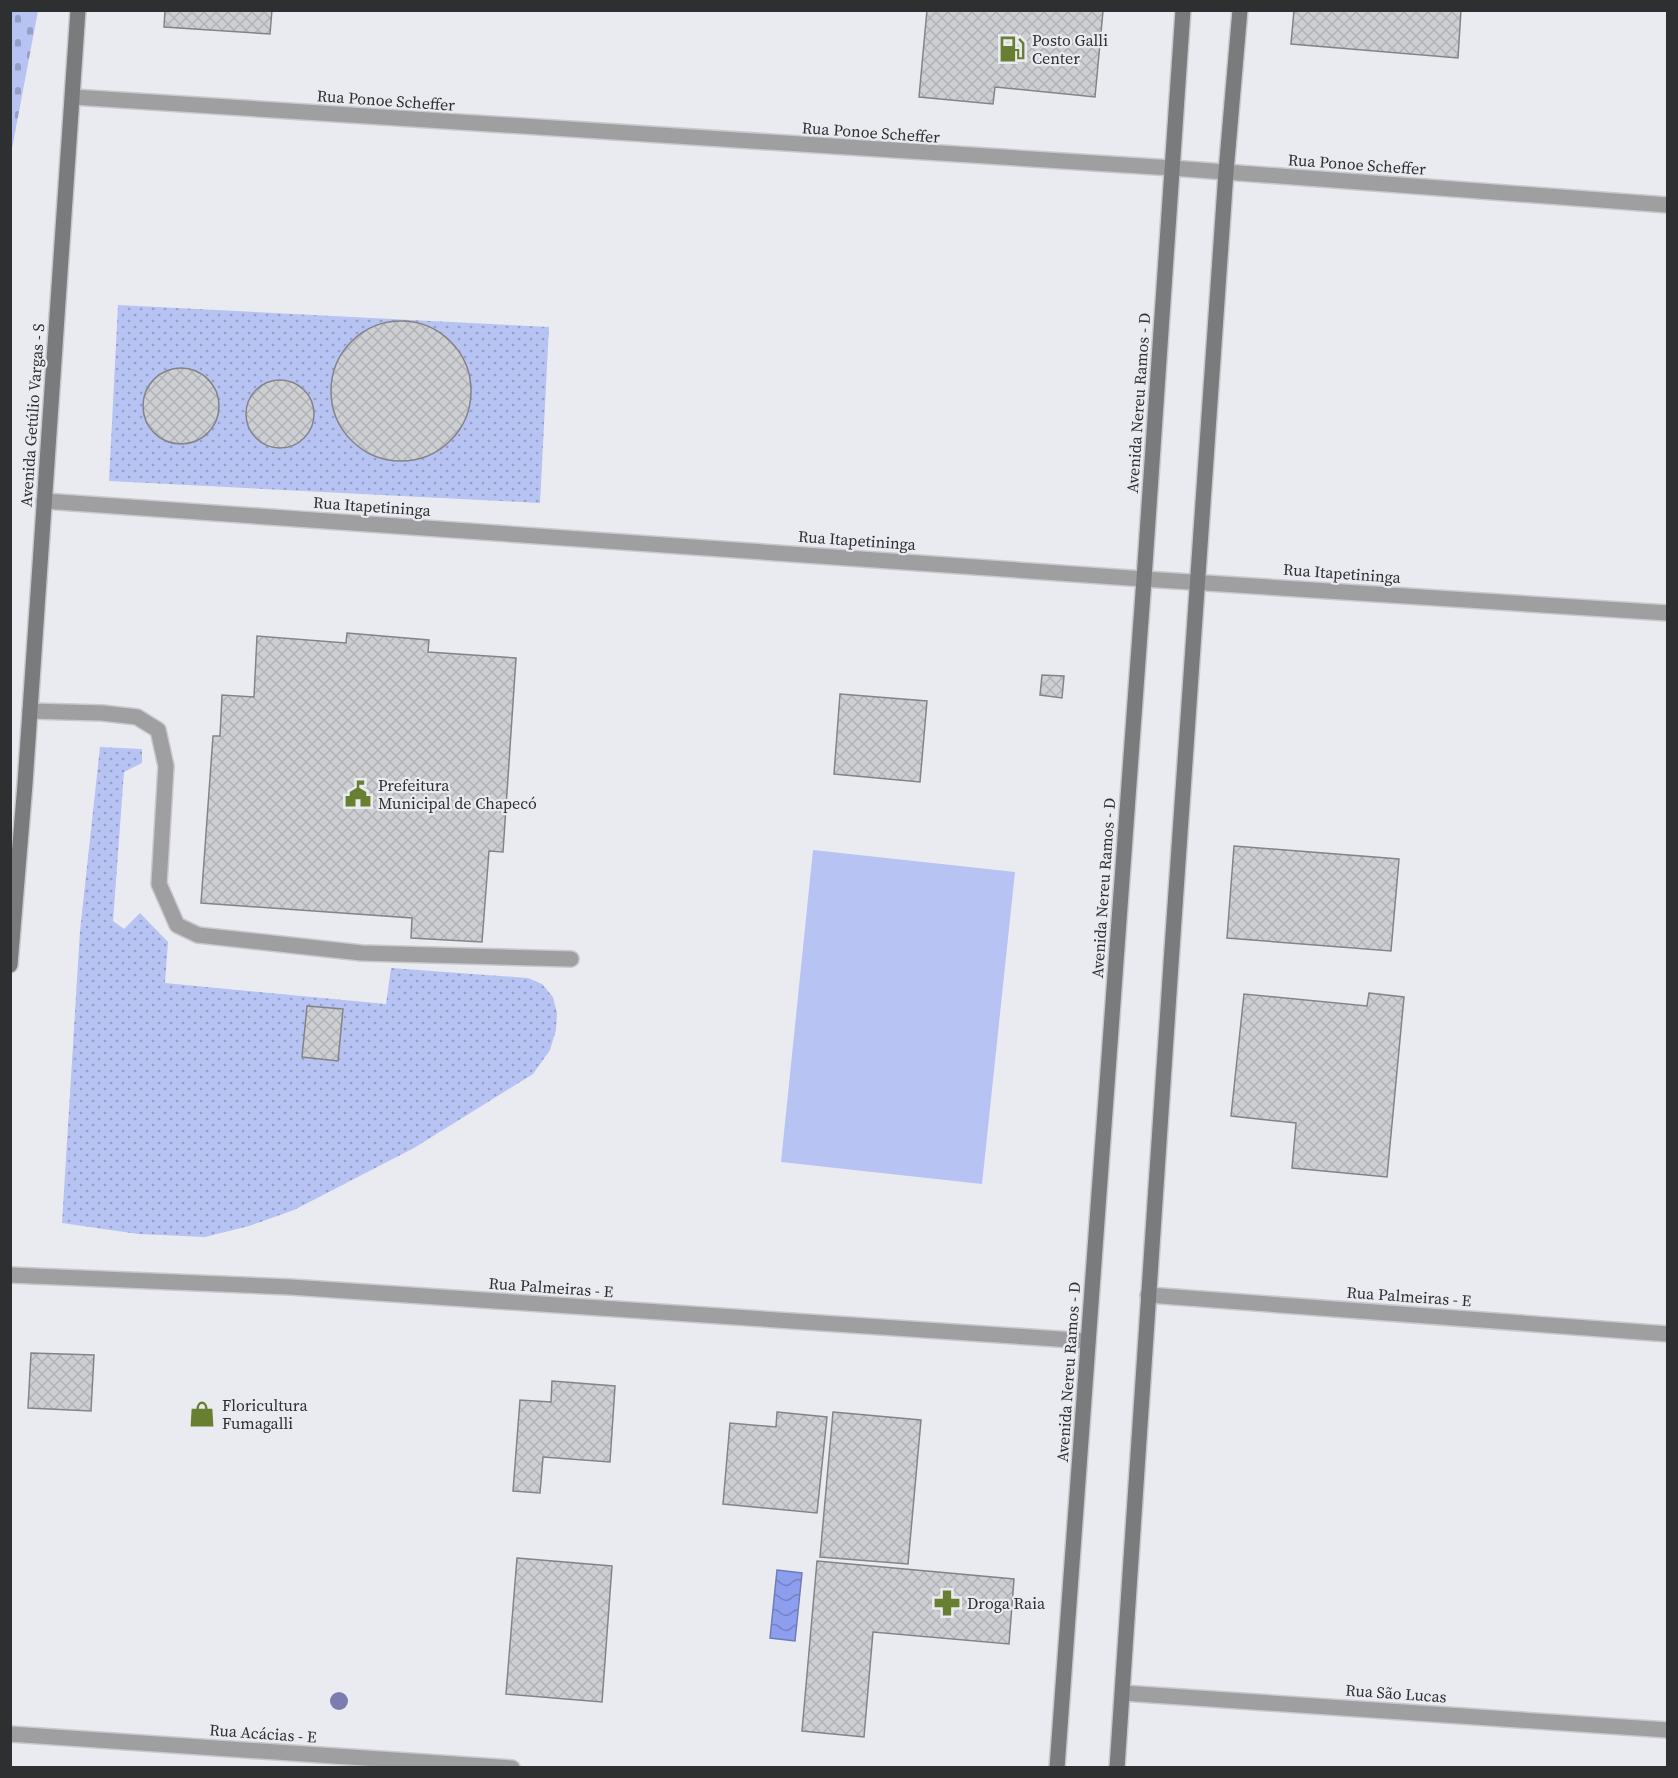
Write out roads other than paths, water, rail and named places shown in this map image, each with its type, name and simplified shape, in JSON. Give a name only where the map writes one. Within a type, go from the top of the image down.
[{"type":"street","name":"Avenida Getúlio Vargas - S","points":[[10,965],[30,711],[78,10]]},
{"type":"street","name":"Avenida Nereu Ramos - D","points":[[1057,1767],[1144,579],[1183,10]]},
{"type":"street","points":[[1117,1767],[1226,172],[1240,10]]},
{"type":"street","name":"Rua Ponoe Scheffer","points":[[73,97],[1172,168],[1668,205]]},
{"type":"street","name":"Rua Itapetininga","points":[[44,501],[1144,579],[1668,613]]},
{"type":"street","points":[[30,711],[102,713],[137,717],[158,730],[166,766],[159,884],[177,924],[198,935],[362,953],[571,959]]},
{"type":"street","name":"Rua Palmeiras - E","points":[[10,1275],[290,1287],[1088,1341]]},
{"type":"street","name":"Rua Palmeiras - E","points":[[1148,1295],[1668,1334]]},
{"type":"street","name":"Rua São Lucas","points":[[1123,1693],[1668,1730]]},
{"type":"street","name":"Rua Acácias - E","points":[[10,1734],[512,1767]]},
{"type":"water","points":[[777,1570],[802,1573],[795,1641],[770,1638]]},
{"type":"place","name":"Posto Galli Center","points":[[1012,49]]},
{"type":"place","name":"Prefeitura Municipal de Chapecó","points":[[358,794]]},
{"type":"place","name":"Floricultura Fumagalli","points":[[202,1414]]},
{"type":"place","name":"Droga Raia","points":[[947,1603]]}]
